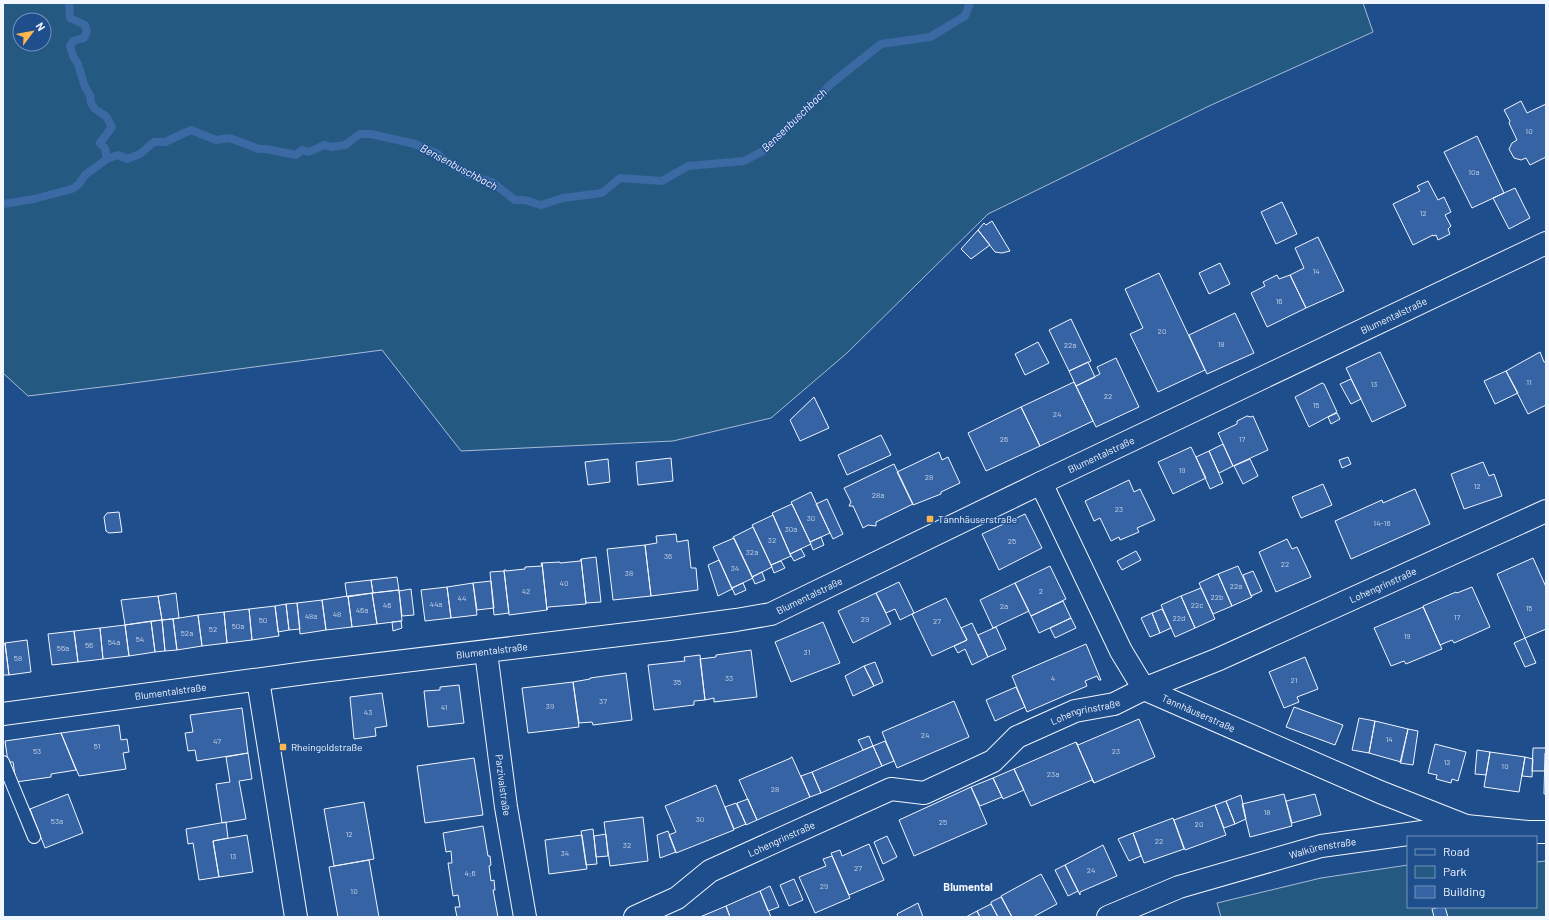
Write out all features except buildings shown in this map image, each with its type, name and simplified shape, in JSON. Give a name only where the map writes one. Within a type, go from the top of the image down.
[{"type":"street","name":"Blumentalstraße","points":[[3,714],[258,680],[736,620],[771,614],[862,568],[1546,243]]},
{"type":"street","points":[[1041,483],[1121,651],[1144,688]]},
{"type":"street","name":"Lohengrinstraße","points":[[635,917],[677,898],[710,871],[891,789],[924,793],[993,761],[1017,737],[1075,711],[1114,704],[1144,688],[1219,659],[1546,511]]},
{"type":"street","name":"Parzivalstraße","points":[[486,652],[506,807],[525,917]]},
{"type":"street","points":[[258,680],[296,917]]},
{"type":"street","name":"Tannhäuserstraße","points":[[1144,688],[1380,792],[1466,826]]},
{"type":"street","name":"Walkürenstraße","points":[[1108,917],[1179,887],[1321,846],[1466,826],[1528,832],[1546,832]]},
{"type":"lane","points":[[3,762],[34,836]]},
{"type":"green space","points":[[3,3],[1363,3],[1373,32],[1209,106],[988,214],[847,353],[771,418],[673,441],[461,451],[382,350],[28,396],[3,373]]},
{"type":"green space","points":[[1546,861],[1546,917],[1221,917],[1217,903],[1321,878],[1407,865],[1407,908],[1537,908],[1537,862]]},
{"type":"waterway","points":[[69,3],[70,18],[85,25],[87,31],[84,38],[73,41],[70,46],[73,56],[78,64],[85,87],[90,95],[91,103],[95,109],[106,116],[112,127],[100,143],[105,148],[107,159]]},
{"type":"waterway","name":"Bensenbuschbach","points":[[3,204],[34,199],[72,189],[79,184],[85,175],[107,159],[118,155],[127,159],[140,154],[154,142],[165,142],[191,130],[216,140],[230,138],[259,149],[296,155],[302,150],[309,152],[324,145],[332,147],[345,145],[360,134],[371,134],[415,144],[438,154],[443,159],[469,175],[492,182],[515,200],[524,200],[541,205],[563,198],[602,193],[620,178],[662,181],[688,166],[744,161],[763,151],[832,83],[881,44],[930,37],[965,16],[970,3]]},
{"type":"place","name":"Tannhäuserstraße","points":[[930,519]]},
{"type":"place","name":"Rheingoldstraße","points":[[283,747]]},
{"type":"district","name":"Blumental","points":[[968,887]]}]
